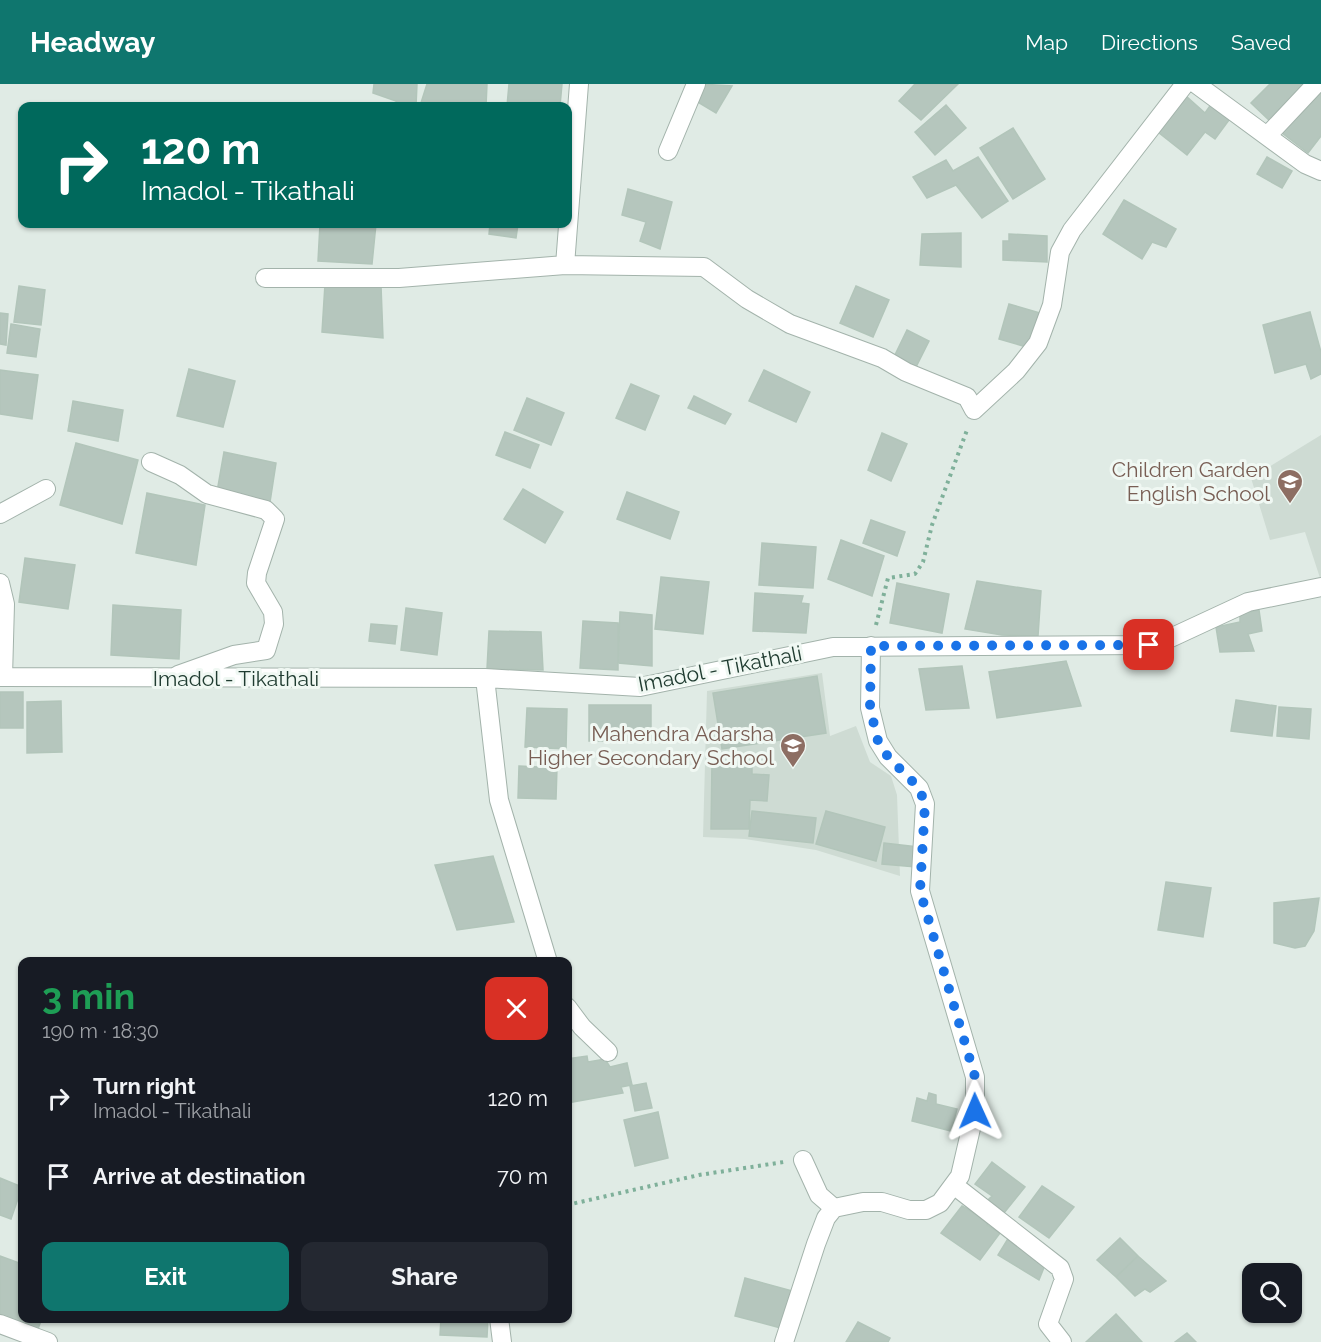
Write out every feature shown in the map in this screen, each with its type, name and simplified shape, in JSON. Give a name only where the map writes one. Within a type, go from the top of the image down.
[{"type":"street","points":[[572,174],[579,84]]},
{"type":"street","points":[[668,151],[696,84]]},
{"type":"street","points":[[265,278],[399,278],[565,264],[704,267],[747,299],[790,324],[882,358],[906,372],[966,397],[974,410],[1016,371],[1038,343],[1053,305],[1059,252],[1072,230],[1185,84]]},
{"type":"street","points":[[1196,84],[1305,164],[1321,171]]},
{"type":"street","points":[[1267,136],[1316,84]]},
{"type":"street","points":[[565,264],[568,228]]},
{"type":"street","points":[[151,462],[180,476],[207,494],[267,510],[275,519],[256,573],[256,583],[273,612],[274,624],[266,650],[234,655],[165,679]]},
{"type":"street","points":[[0,514],[46,489]]},
{"type":"street","points":[[0,583],[4,604],[2,677]]},
{"type":"street","name":"Imadol - Tikathali","points":[[2,677],[485,678],[640,687],[833,647],[1149,645],[1164,641],[1248,602],[1321,587]]},
{"type":"street","points":[[784,1342],[816,1244],[826,1218],[834,1208],[882,1202],[909,1210],[926,1210],[940,1203],[956,1186],[966,1157],[975,1111],[975,1077],[920,891],[925,804],[919,788],[888,757],[878,741],[870,708],[871,646]]},
{"type":"street","points":[[485,678],[499,800],[546,957]]},
{"type":"street","points":[[572,1014],[582,1027],[608,1052]]},
{"type":"street","points":[[804,1160],[819,1195],[834,1208]]},
{"type":"street","points":[[956,1186],[1060,1268],[1064,1279],[1048,1324],[1062,1342]]},
{"type":"street","points":[[500,1323],[502,1342]]},
{"type":"street","points":[[0,1324],[48,1342]]},
{"type":"path","points":[[871,646],[888,578],[915,574],[923,562],[932,525],[974,410]]},
{"type":"path","points":[[572,1204],[699,1175],[804,1160]]},
{"type":"shaded area","name":"Children Garden English School","points":[[1321,435],[1321,581],[1305,532],[1270,540],[1251,478]]},
{"type":"shaded area","name":"Mahendra Adarsha Higher Secondary School","points":[[822,673],[830,736],[856,726],[870,762],[891,776],[897,795],[900,876],[816,850],[745,839],[703,837],[707,691]]},
{"type":"building","points":[[374,84],[417,84],[416,102],[396,102],[373,93]]},
{"type":"building","points":[[427,84],[487,84],[486,102],[421,102]]},
{"type":"building","points":[[509,84],[562,84],[560,102],[507,102]]},
{"type":"building","points":[[700,84],[732,86],[716,113],[691,98]]},
{"type":"building","points":[[915,84],[958,84],[921,120],[899,101]]},
{"type":"building","points":[[1270,84],[1302,84],[1305,88],[1271,122],[1251,103]]},
{"type":"building","points":[[1321,90],[1321,136],[1308,153],[1282,133]]},
{"type":"building","points":[[1186,96],[1205,113],[1212,103],[1232,116],[1215,139],[1205,132],[1187,155],[1154,129]]},
{"type":"building","points":[[946,105],[966,128],[935,155],[915,132]]},
{"type":"building","points":[[1013,128],[1045,179],[1013,199],[980,148]]},
{"type":"building","points":[[978,157],[1008,201],[982,218],[956,185],[927,198],[913,177],[946,160],[953,171]]},
{"type":"building","points":[[1267,157],[1292,171],[1282,188],[1257,174]]},
{"type":"building","points":[[628,189],[672,202],[660,249],[640,241],[646,222],[622,215]]},
{"type":"building","points":[[1124,200],[1176,229],[1166,247],[1152,242],[1142,259],[1103,234]]},
{"type":"building","points":[[320,228],[376,228],[372,264],[318,261]]},
{"type":"building","points":[[490,228],[517,228],[516,238],[489,234]]},
{"type":"building","points":[[961,233],[961,267],[920,265],[922,234]]},
{"type":"building","points":[[1009,234],[1047,236],[1047,262],[1003,260],[1003,241],[1009,241]]},
{"type":"building","points":[[325,284],[381,286],[383,338],[322,332]]},
{"type":"building","points":[[19,286],[45,290],[41,325],[14,322]]},
{"type":"building","points":[[856,286],[889,300],[873,337],[840,323]]},
{"type":"building","points":[[1009,304],[1040,313],[1030,348],[999,339]]},
{"type":"building","points":[[1310,312],[1321,352],[1321,374],[1311,379],[1306,364],[1275,373],[1263,325]]},
{"type":"building","points":[[0,313],[8,314],[6,345],[0,344]]},
{"type":"building","points":[[11,324],[40,329],[36,357],[7,353]]},
{"type":"building","points":[[907,330],[929,341],[916,367],[894,357]]},
{"type":"building","points":[[189,369],[235,381],[223,427],[177,416]]},
{"type":"building","points":[[0,370],[38,375],[32,419],[0,414]]},
{"type":"building","points":[[764,370],[810,392],[796,422],[749,401]]},
{"type":"building","points":[[631,384],[659,396],[645,430],[616,418]]},
{"type":"building","points":[[694,396],[731,414],[725,424],[688,408]]},
{"type":"building","points":[[527,398],[564,413],[551,445],[514,430]]},
{"type":"building","points":[[73,401],[123,410],[118,441],[68,431]]},
{"type":"building","points":[[505,432],[539,445],[530,468],[496,455]]},
{"type":"building","points":[[882,433],[907,444],[891,481],[868,470]]},
{"type":"building","points":[[76,443],[138,460],[122,524],[60,505]]},
{"type":"building","points":[[224,452],[276,463],[270,502],[217,492]]},
{"type":"building","points":[[523,489],[563,512],[545,543],[504,519]]},
{"type":"building","points":[[627,492],[679,512],[670,539],[617,519]]},
{"type":"building","points":[[147,493],[205,505],[196,565],[136,553]]},
{"type":"building","points":[[871,520],[905,532],[897,556],[863,543]]},
{"type":"building","points":[[841,540],[884,556],[872,596],[828,579]]},
{"type":"building","points":[[762,543],[816,547],[813,588],[759,585]]},
{"type":"building","points":[[25,558],[75,565],[68,609],[19,602]]},
{"type":"building","points":[[661,577],[709,582],[703,634],[655,629]]},
{"type":"building","points":[[977,581],[1041,591],[1038,636],[1002,635],[965,629]]},
{"type":"building","points":[[897,583],[949,594],[942,633],[890,623]]},
{"type":"building","points":[[755,593],[803,596],[801,603],[809,604],[806,633],[753,631]]},
{"type":"building","points":[[113,605],[181,610],[179,659],[111,655]]},
{"type":"building","points":[[406,608],[442,613],[437,655],[401,650]]},
{"type":"building","points":[[1259,610],[1262,631],[1248,634],[1254,651],[1220,652],[1216,627],[1240,622],[1240,614]]},
{"type":"building","points":[[620,612],[652,615],[652,666],[618,663]]},
{"type":"building","points":[[583,621],[618,623],[618,670],[580,668]]},
{"type":"building","points":[[371,624],[397,626],[395,644],[369,641]]},
{"type":"building","points":[[489,631],[541,632],[543,670],[487,669]]},
{"type":"building","points":[[1066,661],[1081,706],[997,718],[989,672]]},
{"type":"building","points":[[962,666],[969,708],[926,710],[919,669]]},
{"type":"building","points":[[817,676],[826,733],[722,749],[713,693]]},
{"type":"building","points":[[0,692],[23,692],[23,728],[0,728]]},
{"type":"building","points":[[1236,700],[1276,706],[1272,736],[1231,731]]},
{"type":"building","points":[[61,701],[62,752],[27,753],[27,702]]},
{"type":"building","points":[[589,705],[651,705],[651,741],[589,741]]},
{"type":"building","points":[[1279,707],[1311,709],[1309,739],[1277,736]]},
{"type":"building","points":[[527,708],[567,709],[566,749],[525,747]]},
{"type":"building","points":[[712,761],[752,763],[752,774],[769,775],[767,801],[750,800],[749,829],[711,829]]},
{"type":"building","points":[[519,766],[557,768],[556,799],[518,798]]},
{"type":"building","points":[[752,811],[816,818],[813,843],[749,836]]},
{"type":"building","points":[[826,811],[885,827],[876,861],[816,844]]},
{"type":"building","points":[[884,843],[918,847],[916,867],[882,864]]},
{"type":"building","points":[[493,856],[514,922],[457,930],[435,865]]},
{"type":"building","points":[[1166,882],[1211,888],[1203,937],[1158,930]]},
{"type":"building","points":[[1319,898],[1314,931],[1305,946],[1295,948],[1274,943],[1274,903]]},
{"type":"building","points":[[587,1056],[588,1062],[605,1059],[610,1067],[627,1063],[632,1085],[621,1087],[623,1093],[572,1102],[572,1058]]},
{"type":"building","points":[[646,1083],[652,1108],[635,1111],[630,1086]]},
{"type":"building","points":[[929,1093],[936,1095],[936,1104],[957,1109],[951,1131],[912,1121],[917,1098],[927,1101]]},
{"type":"building","points":[[658,1112],[668,1158],[635,1166],[624,1120]]},
{"type":"building","points":[[992,1162],[1025,1187],[1004,1213],[988,1200],[992,1196],[975,1184]]},
{"type":"building","points":[[0,1178],[18,1185],[18,1199],[11,1219],[0,1215]]},
{"type":"building","points":[[1042,1186],[1074,1207],[1049,1238],[1019,1217]]},
{"type":"building","points":[[962,1206],[989,1221],[987,1225],[1000,1233],[980,1260],[941,1233]]},
{"type":"building","points":[[1009,1237],[1047,1260],[1039,1280],[998,1255]]},
{"type":"building","points":[[1120,1238],[1138,1256],[1116,1277],[1097,1260]]},
{"type":"building","points":[[0,1256],[18,1263],[18,1322],[0,1315]]},
{"type":"building","points":[[1138,1256],[1166,1281],[1150,1292],[1145,1289],[1135,1296],[1116,1277]]},
{"type":"building","points":[[745,1278],[796,1292],[781,1328],[735,1316]]},
{"type":"building","points":[[1116,1314],[1142,1342],[1086,1342]]},
{"type":"building","points":[[858,1322],[890,1338],[888,1342],[846,1342]]},
{"type":"building","points":[[22,1323],[40,1323],[38,1329]]},
{"type":"building","points":[[441,1323],[488,1323],[487,1337],[440,1335]]},
{"type":"building","points":[[1187,1333],[1196,1342],[1175,1342]]},
{"type":"place","name":"Children Garden English School","points":[[1290,505]]},
{"type":"place","name":"Mahendra Adarsha Higher Secondary School","points":[[793,769]]},
{"type":"route","points":[[975,1111],[975,1077],[920,891],[925,804],[919,788],[888,757],[878,741],[870,708],[871,646],[1149,645]]}]
